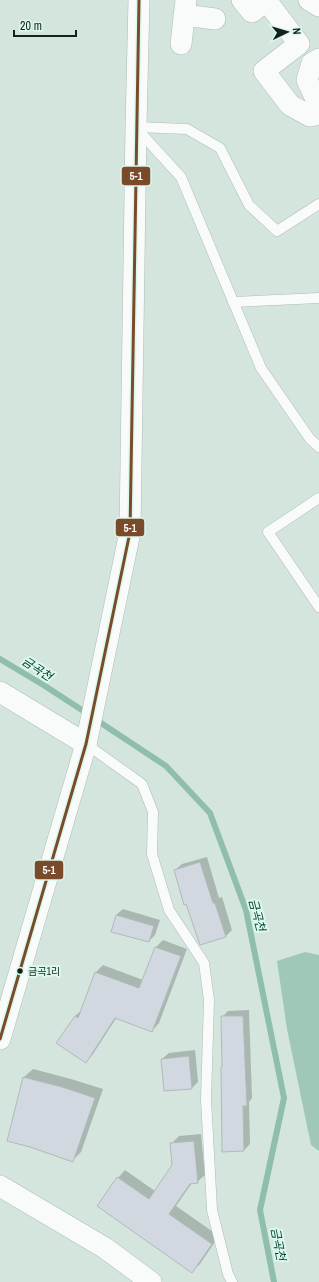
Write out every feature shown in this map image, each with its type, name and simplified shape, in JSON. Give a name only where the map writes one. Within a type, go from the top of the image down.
[{"type":"street","points":[[0,1039],[86,744],[130,532],[139,0]]},
{"type":"street","points":[[242,0],[252,12],[266,0],[299,44],[264,71],[290,105],[310,116],[319,114]]},
{"type":"street","points":[[309,0],[319,6]]},
{"type":"street","points":[[181,44],[185,8],[215,19]]},
{"type":"street","points":[[319,60],[312,63],[307,80],[315,97],[319,99]]},
{"type":"street","points":[[0,692],[86,744]]},
{"type":"street","points":[[0,1186],[105,1248],[151,1282]]},
{"type":"lane","points":[[136,127],[188,129],[220,148],[249,205],[277,231],[319,204]]},
{"type":"lane","points":[[136,127],[181,177],[260,368],[310,439],[319,447]]},
{"type":"lane","points":[[233,302],[319,298]]},
{"type":"lane","points":[[319,498],[268,532],[319,607]]},
{"type":"lane","points":[[86,744],[142,784],[153,812],[152,854],[169,910],[204,964],[209,1000],[206,1099],[212,1210],[228,1274],[232,1282]]},
{"type":"green space","points":[[305,952],[319,955],[319,1151],[311,1145],[287,1029],[277,961]]},
{"type":"building","points":[[200,862],[226,937],[200,945],[186,904],[184,905],[174,870]]},
{"type":"building","points":[[116,915],[154,926],[149,942],[111,932]]},
{"type":"building","points":[[155,947],[181,956],[152,1032],[115,1018],[86,1063],[56,1043],[75,1016],[78,1018],[95,972],[139,988]]},
{"type":"building","points":[[221,1016],[243,1016],[247,1106],[243,1106],[244,1151],[222,1152]]},
{"type":"building","points":[[189,1056],[192,1089],[164,1091],[161,1059]]},
{"type":"building","points":[[23,1077],[62,1087],[95,1098],[73,1162],[30,1147],[7,1141]]},
{"type":"building","points":[[194,1141],[198,1183],[190,1184],[169,1214],[212,1244],[192,1273],[97,1206],[117,1177],[149,1199],[172,1165],[170,1143]]},
{"type":"waterway","name":"금곡천","points":[[0,659],[88,714]]},
{"type":"waterway","name":"금곡천","points":[[95,719],[166,766],[210,813],[246,910],[284,1098],[260,1210],[274,1282]]},
{"type":"transit line","name":"5-1","points":[[0,1039],[86,744],[130,532],[139,0]]},
{"type":"place","name":"금곡1리","points":[[20,971]]}]
